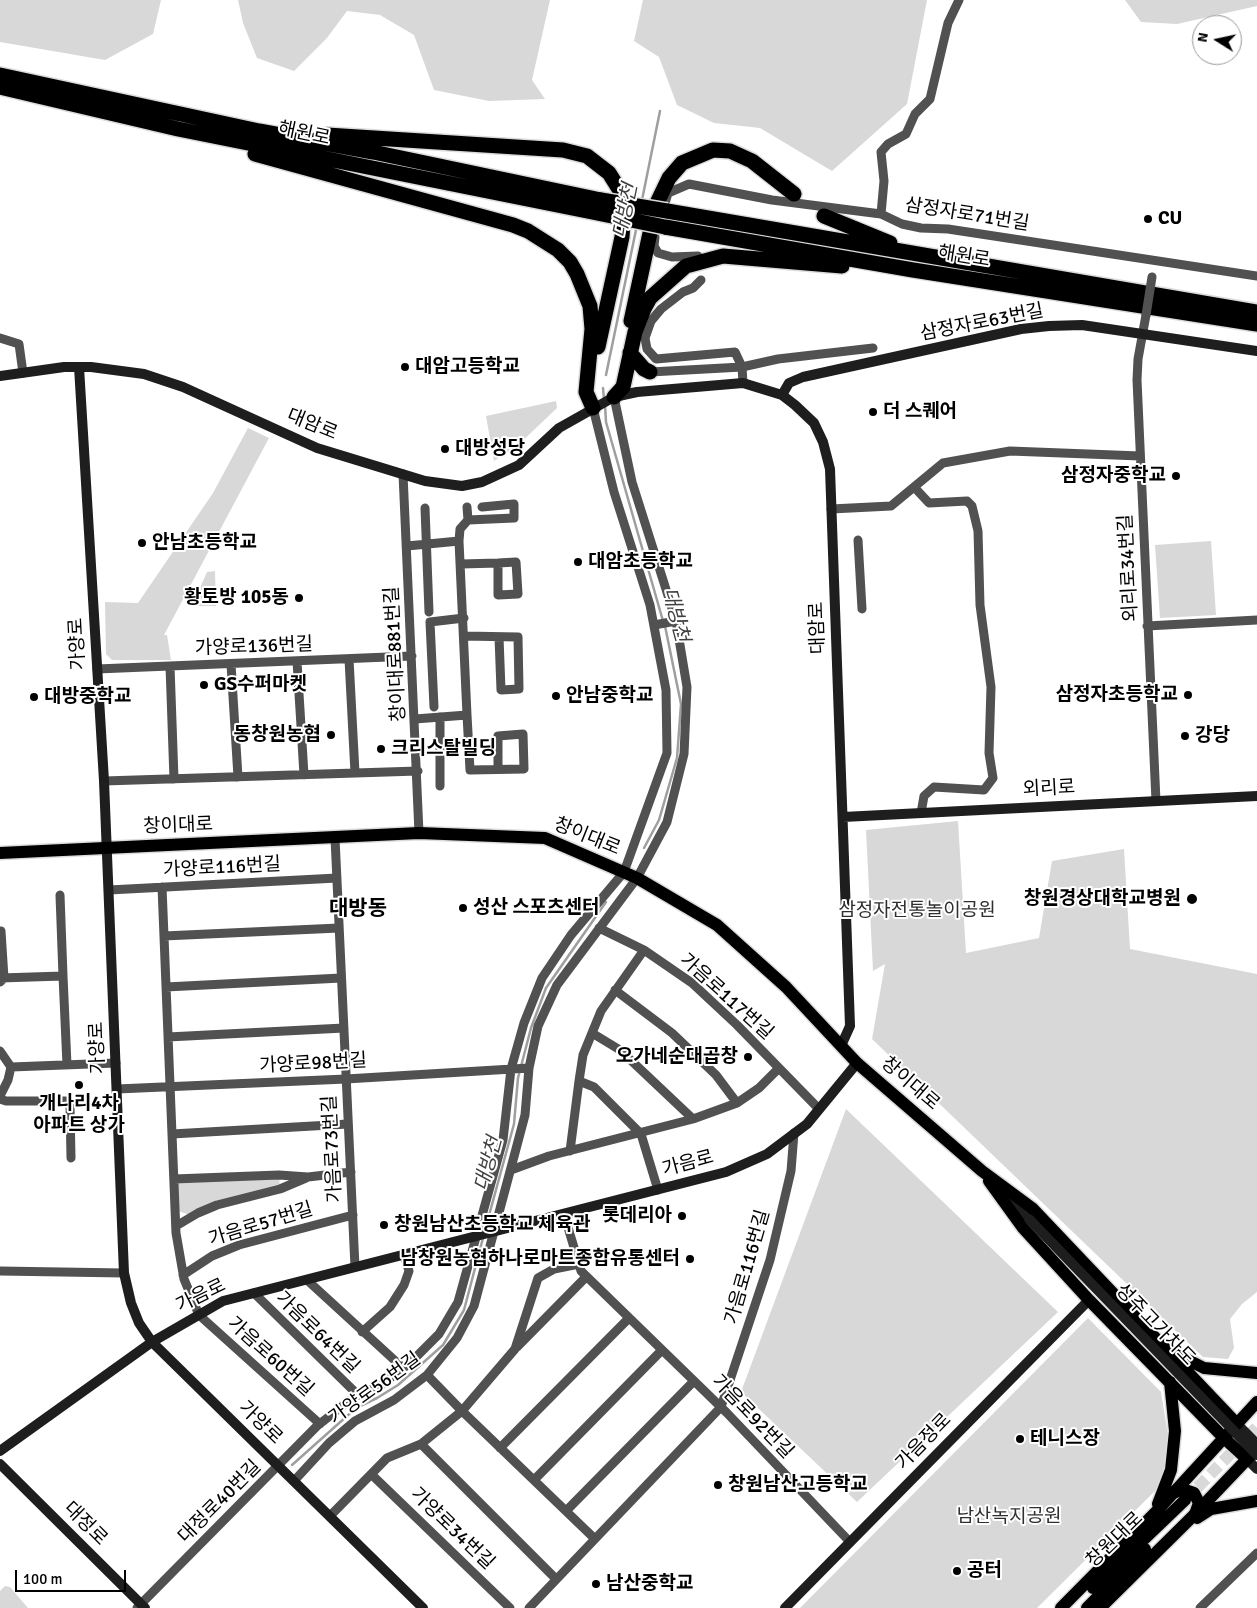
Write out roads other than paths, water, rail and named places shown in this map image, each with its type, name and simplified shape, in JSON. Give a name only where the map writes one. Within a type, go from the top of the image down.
[{"type":"highway","name":"해원로","points":[[0,75],[259,131],[373,152],[601,207],[665,227],[913,270],[1257,324]]},
{"type":"highway","name":"해원로","points":[[0,86],[178,129],[601,207],[667,211],[1257,312]]},
{"type":"highway","points":[[178,129],[239,150],[485,216],[528,231],[544,240],[570,262],[590,306],[592,329],[586,392],[593,408]]},
{"type":"highway","points":[[259,131],[563,150],[587,156],[609,173],[619,189],[624,209],[620,247],[597,351],[588,374]]},
{"type":"highway","points":[[614,397],[656,205],[669,178],[682,163],[713,150],[730,151],[758,165],[794,194]]},
{"type":"highway","points":[[824,216],[917,254]]},
{"type":"highway","points":[[614,397],[623,386],[635,332],[650,298],[686,266],[724,256],[913,270]]},
{"type":"highway","points":[[630,353],[644,369],[650,372]]},
{"type":"main road","name":"창이대로","points":[[0,853],[419,833],[545,838],[637,878],[717,925],[786,987],[857,1063],[982,1171]]},
{"type":"main road","points":[[982,1171],[1023,1228],[1089,1300],[1224,1438],[1252,1457]]},
{"type":"main road","points":[[982,1171],[1032,1208],[1236,1423]]},
{"type":"main road","points":[[1164,1347],[1204,1368],[1241,1373],[1257,1373]]},
{"type":"main road","points":[[1154,1514],[1171,1470],[1175,1431],[1170,1382]]},
{"type":"main road","points":[[1061,1608],[1154,1514],[1257,1402]]},
{"type":"main road","points":[[1183,1527],[1189,1507],[1252,1457],[1257,1449]]},
{"type":"main road","points":[[1172,1494],[1182,1489],[1194,1493],[1199,1503],[1189,1507]]},
{"type":"main road","points":[[1100,1608],[1183,1527],[1210,1509],[1257,1501]]},
{"type":"main road","name":"창원대로","points":[[1072,1608],[1189,1507]]},
{"type":"main road","name":"창원대로","points":[[1087,1608],[1189,1507]]},
{"type":"street","name":"삼정자로71번길","points":[[959,0],[948,23],[930,99],[916,114],[906,134],[888,144],[881,152],[884,181],[881,214],[902,224],[921,228],[948,229],[1257,276]]},
{"type":"street","points":[[698,256],[694,254],[672,257],[658,253],[654,246],[668,193],[689,184],[772,200],[881,214]]},
{"type":"street","name":"외리로34번길","points":[[1156,261],[1142,334],[1137,380],[1156,801]]},
{"type":"street","points":[[701,280],[693,288],[683,292],[661,309],[651,321],[644,338],[647,349],[656,359],[735,352],[742,366],[744,383]]},
{"type":"street","name":"삼정자로63번길","points":[[782,395],[789,383],[803,377],[1021,329],[1082,325],[1257,351]]},
{"type":"street","points":[[0,338],[19,344],[23,372]]},
{"type":"street","points":[[650,372],[742,366],[778,359],[873,348]]},
{"type":"street","name":"대암로","points":[[0,376],[79,367],[144,374],[183,387],[317,448],[444,485],[462,486],[482,482],[519,466],[559,428],[614,397],[637,392],[744,383],[782,395],[814,423],[823,442],[830,469],[850,1026],[841,1046]]},
{"type":"street","name":"가양로","points":[[79,367],[104,781],[124,1273],[131,1303],[139,1323],[152,1342],[424,1608]]},
{"type":"street","name":"가양로56번길","points":[[294,1481],[329,1444],[355,1421],[394,1400],[427,1375],[457,1338],[474,1306],[492,1232],[511,1170],[525,1115],[529,1068],[538,1026],[557,985],[637,878],[667,822],[684,754],[687,688],[676,621],[632,482],[614,397]]},
{"type":"street","points":[[593,408],[614,492],[654,625],[666,690],[667,753],[624,872]]},
{"type":"street","points":[[831,509],[891,506],[943,463],[1010,451],[1140,456]]},
{"type":"street","name":"창이대로881번길","points":[[403,474],[418,771],[419,833]]},
{"type":"street","points":[[915,488],[929,503],[967,501],[972,506],[978,531],[980,605],[991,687],[989,753],[993,778],[984,790],[934,787],[924,796],[921,813]]},
{"type":"street","points":[[482,507],[514,504],[514,518],[468,520],[460,529],[459,541],[470,770],[524,769],[523,734],[498,736],[498,769]]},
{"type":"street","points":[[467,507],[468,520]]},
{"type":"street","points":[[425,508],[429,612]]},
{"type":"street","points":[[858,540],[862,609]]},
{"type":"street","points":[[407,546],[459,541]]},
{"type":"street","points":[[461,564],[498,563]]},
{"type":"street","points":[[434,707],[430,622],[464,618]]},
{"type":"street","points":[[1148,626],[1257,620]]},
{"type":"street","points":[[654,625],[676,621]]},
{"type":"street","points":[[464,636],[518,637],[520,689],[501,690],[499,637]]},
{"type":"street","name":"가양로136번길","points":[[97,669],[412,656]]},
{"type":"street","points":[[349,659],[355,773]]},
{"type":"street","points":[[297,661],[304,774]]},
{"type":"street","points":[[231,664],[238,777]]},
{"type":"street","points":[[170,666],[174,779]]},
{"type":"street","points":[[415,719],[467,715]]},
{"type":"street","points":[[440,717],[440,786]]},
{"type":"street","points":[[667,753],[684,754]]},
{"type":"street","points":[[104,781],[418,771]]},
{"type":"street","name":"외리로","points":[[842,817],[1257,796]]},
{"type":"street","name":"가음로73번길","points":[[335,838],[355,1267]]},
{"type":"street","name":"대정로40번길","points":[[141,1607],[320,1424],[358,1395],[381,1385],[403,1368],[439,1334],[458,1302],[478,1236],[503,1140],[511,1069],[524,1022],[542,978],[570,936],[624,872]]},
{"type":"street","name":"가양로116번길","points":[[109,890],[337,878]]},
{"type":"street","points":[[162,887],[176,1226],[183,1275],[199,1315]]},
{"type":"street","points":[[60,894],[67,1065]]},
{"type":"street","points":[[164,936],[339,928]]},
{"type":"street","name":"가음로117번길","points":[[599,928],[644,950],[692,983],[780,1068],[818,1108]]},
{"type":"street","points":[[1,931],[1,980],[63,976]]},
{"type":"street","points":[[570,1150],[583,1055],[601,1011],[644,950]]},
{"type":"street","points":[[166,987],[341,978]]},
{"type":"street","points":[[615,990],[672,1033],[716,1075],[737,1102]]},
{"type":"street","points":[[168,1037],[344,1028]]},
{"type":"street","points":[[592,1033],[620,1050],[692,1119]]},
{"type":"street","points":[[0,1051],[11,1067],[8,1080],[0,1098],[6,1101],[66,1101],[70,1106],[71,1158]]},
{"type":"street","points":[[11,1067],[116,1063]]},
{"type":"street","name":"가음로","points":[[0,1451],[152,1342],[223,1301],[726,1172],[767,1154],[807,1124],[818,1108],[857,1063]]},
{"type":"street","name":"가양로98번길","points":[[117,1089],[346,1079],[529,1068]]},
{"type":"street","points":[[511,1170],[570,1150],[641,1134],[692,1119],[737,1102],[759,1088],[780,1068]]},
{"type":"street","points":[[579,1081],[594,1087],[641,1134],[658,1190]]},
{"type":"street","points":[[172,1134],[348,1124]]},
{"type":"street","name":"가음로116번길","points":[[721,1407],[770,1260],[791,1171],[794,1134]]},
{"type":"street","name":"창이대로","points":[[982,1171],[1029,1219]]},
{"type":"street","name":"가음로57번길","points":[[174,1178],[279,1174],[308,1177],[351,1172]]},
{"type":"street","name":"가음로57번길","points":[[176,1226],[198,1213],[217,1205],[280,1189],[308,1177]]},
{"type":"street","name":"가음로92번길","points":[[564,1214],[581,1272],[721,1407],[850,1542]]},
{"type":"street","name":"가음로57번길","points":[[183,1275],[206,1259],[240,1245],[353,1215]]},
{"type":"street","name":"성주고가차도","points":[[1029,1219],[1252,1457],[1257,1469]]},
{"type":"street","points":[[362,1332],[390,1307],[404,1285],[409,1271],[404,1255]]},
{"type":"street","points":[[515,1349],[538,1278],[554,1269],[579,1264]]},
{"type":"street","points":[[0,1271],[124,1273]]},
{"type":"street","points":[[330,1516],[387,1458],[421,1444],[462,1411],[515,1349],[586,1276]]},
{"type":"street","points":[[307,1280],[403,1368]]},
{"type":"street","name":"가음로64번길","points":[[254,1293],[358,1395]]},
{"type":"street","name":"가음정로","points":[[785,1608],[1089,1300]]},
{"type":"street","name":"가음로60번길","points":[[199,1315],[320,1424]]},
{"type":"street","points":[[500,1448],[629,1318]]},
{"type":"street","points":[[534,1480],[662,1350]]},
{"type":"street","points":[[427,1375],[595,1539]]},
{"type":"street","name":"가음로92번길","points":[[566,1511],[694,1381]]},
{"type":"street","points":[[529,1608],[721,1407]]},
{"type":"street","points":[[1236,1423],[1257,1444]]},
{"type":"street","name":"가양로34번길","points":[[421,1444],[556,1579]]},
{"type":"street","name":"대정로","points":[[0,1464],[141,1607]]},
{"type":"street","name":"가양로34번길","points":[[371,1474],[510,1608]]},
{"type":"street","points":[[1200,1608],[1257,1553]]},
{"type":"waterway","name":"대방천","points":[[642,200],[660,111]]},
{"type":"waterway","name":"대방천","points":[[606,375],[637,225]]},
{"type":"waterway","name":"대방천","points":[[603,388],[604,399]]},
{"type":"waterway","name":"대방천","points":[[605,405],[606,422],[663,621]]},
{"type":"waterway","name":"대방천","points":[[644,848],[659,820],[677,758],[681,704],[665,626]]},
{"type":"waterway","name":"대방천","points":[[485,1230],[514,1124],[518,1078],[531,1028],[546,988],[606,902]]},
{"type":"waterway","name":"대방천","points":[[292,1465],[356,1408],[398,1385],[443,1345],[464,1310],[483,1238]]},
{"type":"tunnel","points":[[1185,1500],[1257,1427]]},
{"type":"place","name":"CU","points":[[1148,219]]},
{"type":"place","name":"대암고등학교","points":[[405,367]]},
{"type":"place","name":"더 스퀘어","points":[[873,412]]},
{"type":"place","name":"대방성당","points":[[445,449]]},
{"type":"place","name":"삼정자중학교","points":[[1176,476]]},
{"type":"place","name":"안남초등학교","points":[[142,543]]},
{"type":"place","name":"대암초등학교","points":[[578,562]]},
{"type":"place","name":"황토방 105동","points":[[299,598]]},
{"type":"place","name":"GS수퍼마켓","points":[[204,685]]},
{"type":"place","name":"삼정자초등학교","points":[[1188,695]]},
{"type":"place","name":"안남중학교","points":[[556,696]]},
{"type":"place","name":"대방중학교","points":[[34,697]]},
{"type":"place","name":"동창원농협","points":[[331,735]]},
{"type":"place","name":"강당","points":[[1185,736]]},
{"type":"place","name":"크리스탈빌딩","points":[[381,749]]},
{"type":"place","name":"창원경상대학교병원","points":[[1192,899]]},
{"type":"place","name":"성산 스포츠센터","points":[[463,908]]},
{"type":"place","name":"오가네순대곱창","points":[[748,1057]]},
{"type":"place","name":"개나리4차 아파트 상가","points":[[79,1085]]},
{"type":"place","name":"롯데리아","points":[[682,1216]]},
{"type":"place","name":"창원남산초등학교 체육관","points":[[384,1225]]},
{"type":"place","name":"남창원농협하나로마트종합유통센터","points":[[690,1259]]},
{"type":"place","name":"테니스장","points":[[1020,1439]]},
{"type":"place","name":"창원남산고등학교","points":[[718,1485]]},
{"type":"place","name":"공터","points":[[957,1571]]},
{"type":"place","name":"남산중학교","points":[[596,1584]]},
{"type":"district","name":"대방동","points":[[358,909]]},
{"type":"park label","name":"삼정자전통놀이공원","points":[[917,911]]},
{"type":"park label","name":"남산녹지공원","points":[[1009,1517]]}]
